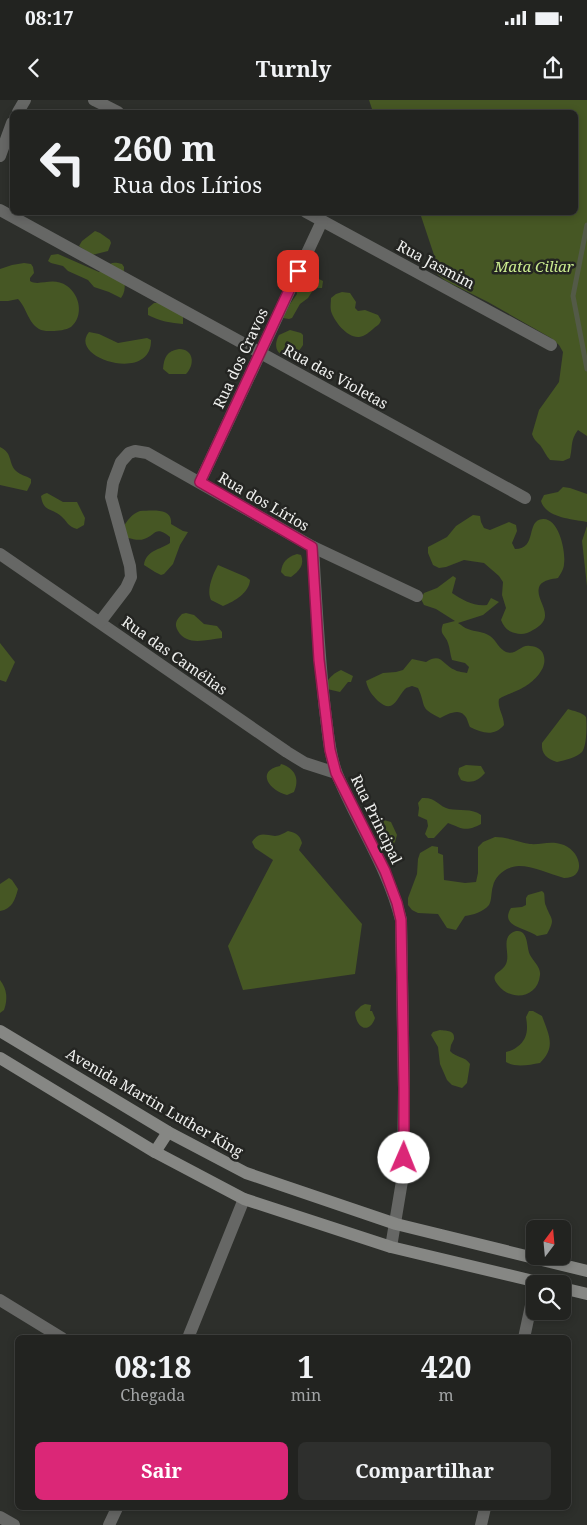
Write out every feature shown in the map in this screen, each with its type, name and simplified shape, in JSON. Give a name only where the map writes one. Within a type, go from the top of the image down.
[{"type":"main road","name":"Avenida Martin Luther King","points":[[0,1031],[168,1132],[246,1173],[396,1224],[587,1271]]},
{"type":"main road","points":[[0,1058],[154,1152],[244,1199],[391,1247],[526,1281]]},
{"type":"main road","points":[[154,1152],[168,1132]]},
{"type":"main road","points":[[571,1290],[587,1294]]},
{"type":"street","points":[[94,100],[114,110]]},
{"type":"street","points":[[0,156],[10,128]]},
{"type":"street","name":"Rua das Violetas","points":[[0,210],[525,498]]},
{"type":"street","name":"Rua Jasmim","points":[[311,215],[551,344]]},
{"type":"street","name":"Rua dos Cravos","points":[[200,482],[322,221]]},
{"type":"street","name":"Rua dos Lírios","points":[[100,622],[126,588],[131,577],[130,566],[112,496],[113,483],[121,462],[129,453],[135,451],[147,453],[312,547],[417,596]]},
{"type":"street","name":"Rua Principal","points":[[312,547],[319,660],[330,750],[336,773],[385,871],[401,920],[404,1089],[403,1175],[391,1247]]},
{"type":"street","name":"Rua das Camélias","points":[[0,554],[287,752],[305,763],[336,773]]},
{"type":"street","points":[[189,1335],[244,1199]]},
{"type":"street","points":[[0,1300],[57,1335]]},
{"type":"street","points":[[525,1335],[529,1320]]},
{"type":"street","points":[[109,1525],[116,1510]]},
{"type":"street","points":[[481,1525],[485,1510]]},
{"type":"street","points":[[0,1517],[14,1525]]},
{"type":"green space","name":"Mata Ciliar","points":[[369,100],[587,100],[587,436],[578,430],[573,441],[570,458],[563,461],[550,460],[532,434],[539,410],[559,382],[563,352],[559,345],[551,338],[488,302],[446,281],[433,271],[434,255],[421,215],[578,215],[578,110],[372,110]]},
{"type":"green space","points":[[95,231],[110,240],[111,243],[108,251],[92,255],[79,246],[82,241]]},
{"type":"green space","points":[[58,254],[99,272],[111,263],[122,264],[124,267],[125,287],[123,295],[121,298],[94,287],[88,280],[68,271],[63,266],[48,261],[51,255]]},
{"type":"green space","points":[[24,263],[31,264],[33,267],[34,273],[30,281],[34,283],[62,283],[75,295],[79,312],[71,327],[57,331],[41,330],[30,320],[18,299],[0,301],[0,269]]},
{"type":"green space","points":[[317,278],[323,281],[322,288],[315,288],[313,290],[308,298],[300,304],[292,318],[283,318],[297,294],[297,281]]},
{"type":"green space","points":[[342,292],[350,293],[356,302],[355,308],[358,311],[365,310],[378,315],[381,320],[379,324],[367,334],[359,337],[354,337],[346,332],[335,319],[331,309],[331,298]]},
{"type":"green space","points":[[154,303],[161,303],[183,315],[183,324],[156,319],[148,315],[148,308]]},
{"type":"green space","points":[[290,330],[303,335],[303,345],[293,355],[282,355],[276,348],[276,342],[279,335]]},
{"type":"green space","points":[[89,332],[99,334],[118,343],[147,338],[151,340],[148,353],[139,361],[126,364],[99,358],[90,350],[85,342]]},
{"type":"green space","points":[[179,349],[188,352],[192,358],[191,366],[186,374],[169,374],[163,369],[165,358],[172,351]]},
{"type":"green space","points":[[0,447],[9,455],[16,471],[31,479],[27,491],[0,485]]},
{"type":"green space","points":[[563,487],[587,494],[587,522],[560,517],[544,507],[541,501],[544,495],[558,492]]},
{"type":"green space","points":[[47,493],[63,502],[77,502],[85,518],[84,525],[77,529],[74,528],[58,514],[46,507],[41,496]]},
{"type":"green space","points":[[140,511],[165,512],[171,519],[171,524],[188,532],[180,545],[173,564],[164,574],[161,575],[144,565],[150,553],[170,543],[170,537],[158,531],[140,540],[128,538],[123,528],[130,518]]},
{"type":"green space","points":[[473,515],[480,516],[484,528],[490,530],[509,522],[516,525],[517,531],[512,543],[515,549],[522,548],[527,544],[534,524],[538,521],[543,519],[549,520],[557,530],[564,552],[563,568],[558,578],[546,581],[540,585],[539,596],[545,614],[541,625],[531,631],[517,634],[505,627],[501,620],[506,608],[502,595],[503,582],[484,563],[464,560],[446,567],[439,568],[433,565],[428,553],[428,547],[447,537],[456,526]]},
{"type":"green space","points":[[587,526],[587,586],[582,541]]},
{"type":"green space","points":[[297,554],[301,555],[302,559],[300,568],[291,577],[285,576],[281,572],[284,563],[288,558]]},
{"type":"green space","points":[[218,565],[250,580],[244,593],[223,606],[211,600],[209,592]]},
{"type":"green space","points":[[453,576],[456,578],[452,593],[460,598],[478,605],[487,605],[491,598],[499,602],[483,615],[458,623],[467,629],[487,634],[506,652],[510,653],[530,646],[539,649],[543,655],[544,662],[541,670],[528,685],[499,699],[504,725],[496,731],[488,733],[470,727],[466,717],[459,712],[440,718],[433,714],[424,706],[418,688],[412,686],[405,689],[391,705],[383,705],[372,694],[366,681],[383,673],[403,670],[412,659],[426,662],[435,658],[439,659],[456,671],[467,673],[469,667],[465,663],[452,660],[447,640],[442,632],[443,624],[455,621],[436,609],[424,605],[421,599],[424,593],[437,588]]},
{"type":"green space","points":[[182,614],[194,615],[204,624],[217,626],[222,632],[222,638],[192,641],[182,636],[177,629],[176,622]]},
{"type":"green space","points":[[0,643],[15,662],[6,682],[0,680]]},
{"type":"green space","points":[[341,670],[353,676],[351,682],[348,682],[340,692],[327,689],[326,683],[334,674]]},
{"type":"green space","points":[[568,709],[586,717],[585,745],[580,754],[557,762],[545,756],[542,743]]},
{"type":"green space","points":[[281,764],[290,768],[296,778],[294,792],[287,795],[275,789],[268,781],[267,776],[268,772]]},
{"type":"green space","points":[[466,765],[481,766],[485,773],[474,781],[461,780],[458,774],[459,768]]},
{"type":"green space","points":[[422,798],[434,800],[445,808],[477,813],[481,815],[481,824],[464,829],[448,823],[434,838],[428,838],[425,834],[428,826],[427,820],[418,816],[418,803]]},
{"type":"green space","points":[[377,820],[391,822],[397,835],[395,842],[388,849],[385,848],[376,826]]},
{"type":"green space","points":[[288,831],[299,836],[302,843],[299,850],[362,924],[355,974],[243,990],[228,946],[273,860],[255,848],[252,842],[260,835],[277,836]]},
{"type":"green space","points":[[495,837],[530,844],[550,843],[564,845],[570,848],[578,859],[579,869],[571,877],[564,878],[524,866],[506,869],[494,882],[489,905],[478,913],[465,916],[456,930],[447,928],[438,914],[418,913],[412,910],[408,905],[408,898],[417,874],[420,853],[432,846],[438,847],[438,853],[443,855],[444,880],[465,883],[476,882],[478,847],[483,842]]},
{"type":"green space","points":[[9,878],[18,889],[10,906],[0,911],[0,884]]},
{"type":"green space","points":[[542,891],[552,922],[547,934],[537,936],[511,923],[508,914],[511,908],[526,905],[528,895]]},
{"type":"green space","points":[[516,931],[525,935],[530,955],[540,972],[538,983],[534,989],[523,995],[510,994],[503,990],[494,978],[506,964],[508,937]]},
{"type":"green space","points":[[0,980],[4,987],[6,1002],[4,1010],[0,1013]]},
{"type":"green space","points":[[365,1004],[371,1005],[370,1011],[372,1011],[375,1018],[366,1028],[360,1025],[355,1012]]},
{"type":"green space","points":[[529,1011],[542,1016],[550,1040],[550,1046],[540,1063],[523,1066],[510,1064],[506,1062],[506,1052],[516,1048],[523,1041],[527,1030],[526,1017]]},
{"type":"green space","points":[[440,1030],[450,1031],[453,1034],[454,1039],[450,1051],[470,1064],[467,1083],[462,1088],[452,1085],[447,1080],[440,1064],[438,1047],[431,1035],[433,1032]]},
{"type":"waterway","points":[[587,225],[573,296],[587,369]]},
{"type":"route","points":[[298,271],[200,482],[312,547],[319,660],[330,750],[336,773],[385,871],[401,920],[404,1158]]}]
